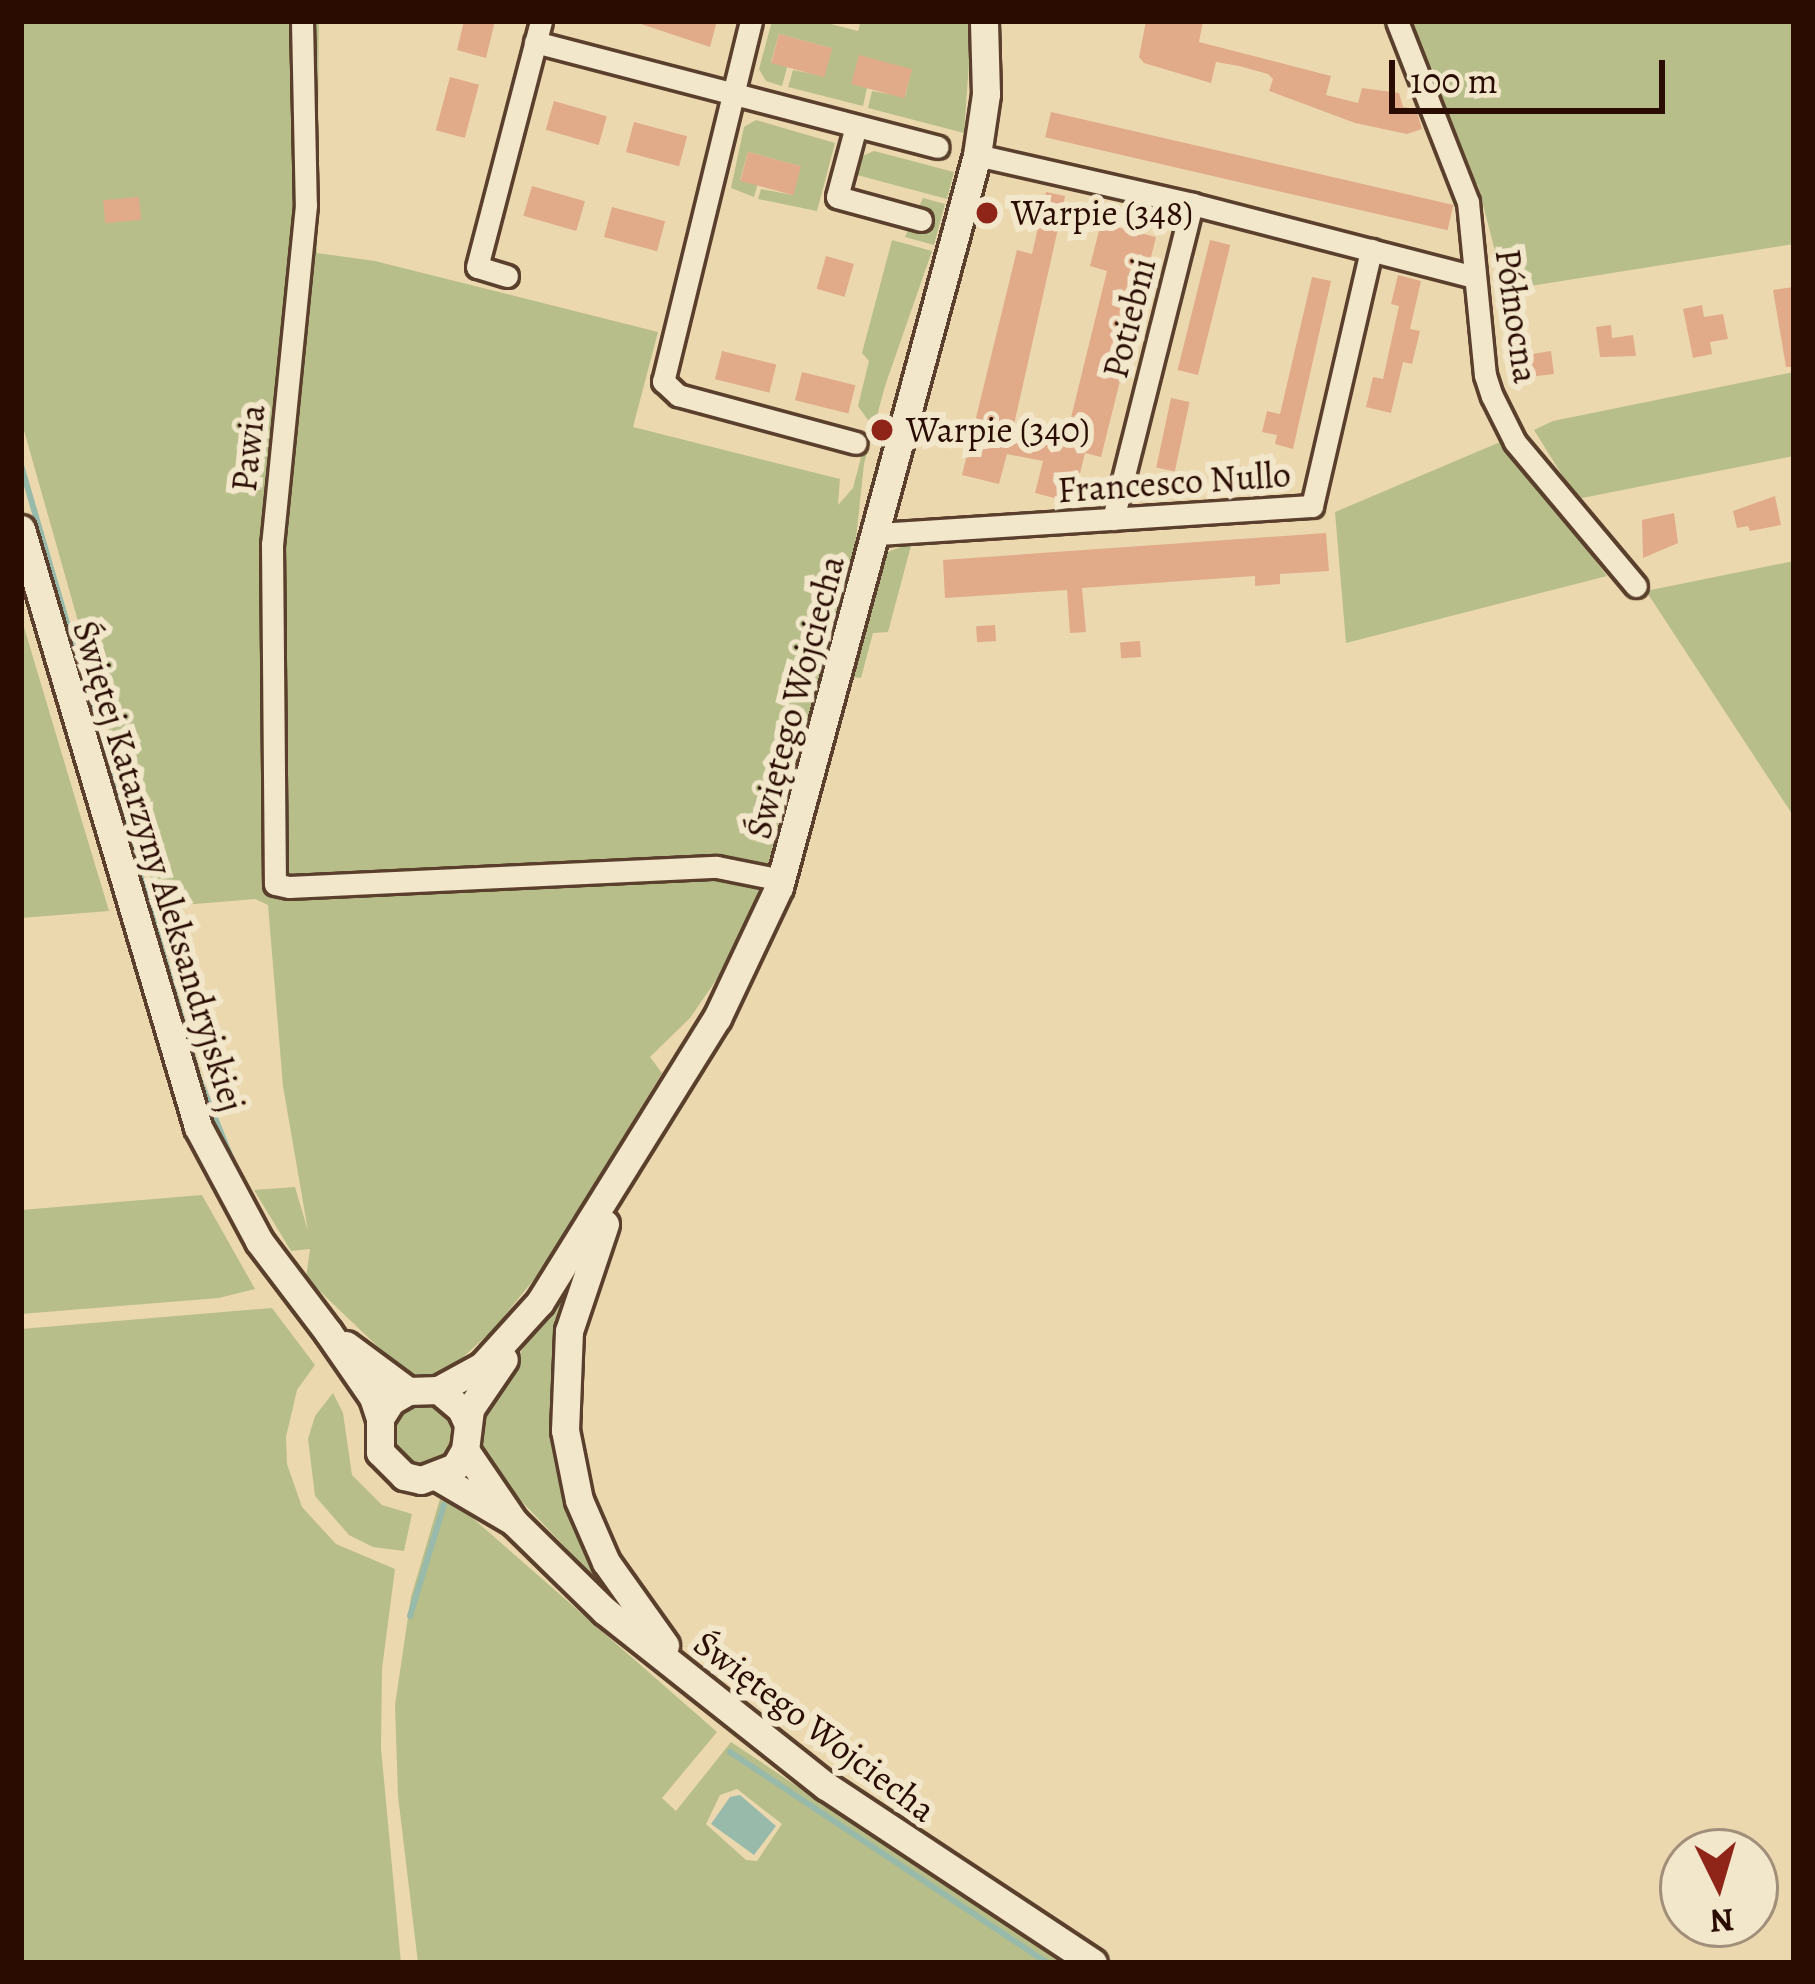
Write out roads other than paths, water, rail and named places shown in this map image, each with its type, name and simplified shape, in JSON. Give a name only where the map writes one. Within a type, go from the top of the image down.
[{"type":"street","name":"Pawia","points":[[302,21],[307,206],[272,544],[275,884],[717,867],[782,880]]},
{"type":"street","points":[[752,21],[663,381],[678,395],[856,443]]},
{"type":"street","name":"Świętego Wojciecha","points":[[514,1522],[466,1436],[517,1332],[731,991],[782,880],[977,155],[986,94],[984,21]]},
{"type":"street","name":"Północna","points":[[1397,21],[1468,202],[1485,375],[1509,431],[1636,586]]},
{"type":"street","points":[[507,276],[476,267],[538,31],[734,94],[938,147]]},
{"type":"street","points":[[856,126],[837,197],[921,220]]},
{"type":"street","points":[[977,155],[1192,204],[1474,277]]},
{"type":"street","name":"Potiebni","points":[[1114,519],[1192,204]]},
{"type":"street","name":"Francesco Nullo","points":[[877,534],[1312,506],[1371,250]]},
{"type":"street","name":"Świętej Katarzyny Aleksandryjskiej","points":[[21,529],[198,1127],[259,1241],[373,1397],[380,1418]]},
{"type":"street","points":[[624,1168],[569,1331],[565,1430],[579,1500],[606,1562],[686,1676]]},
{"type":"street","name":"Świętej Katarzyny Aleksandryjskiej","points":[[328,1332],[408,1391]]},
{"type":"street","name":"Świętego Wojciecha","points":[[438,1390],[482,1366],[517,1332]]},
{"type":"street","points":[[438,1390],[461,1409],[466,1436],[455,1467],[438,1477],[404,1476],[389,1466],[376,1435],[380,1418],[391,1401],[408,1391],[438,1390]]},
{"type":"street","name":"Świętego Wojciecha","points":[[438,1477],[514,1522],[604,1611],[826,1786],[1093,1963]]},
{"type":"waterway","points":[[21,465],[200,1081],[237,1172]]},
{"type":"waterway","points":[[260,1216],[285,1254]]},
{"type":"waterway","points":[[410,1616],[444,1505]]},
{"type":"waterway","points":[[730,1752],[1048,1963]]},
{"type":"place","name":"Warpie (348)","points":[[987,213]]},
{"type":"place","name":"Warpie (340)","points":[[882,430]]}]
